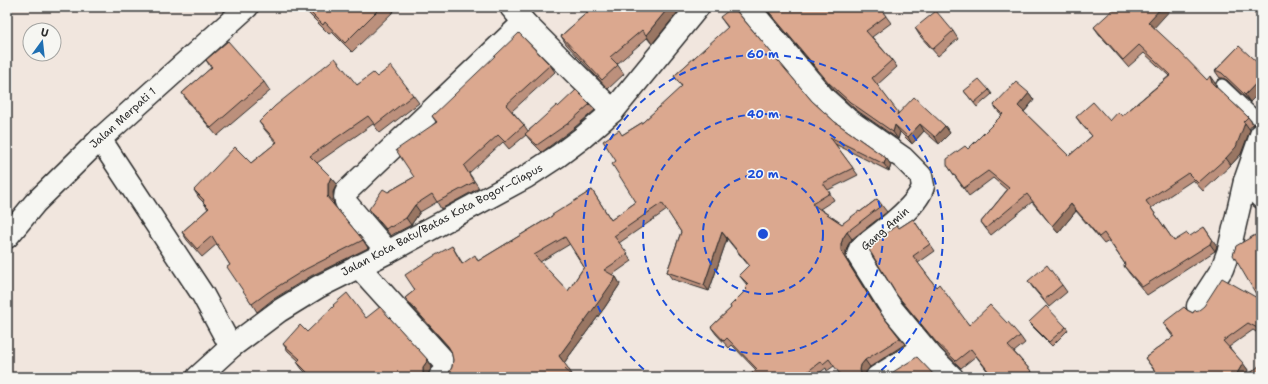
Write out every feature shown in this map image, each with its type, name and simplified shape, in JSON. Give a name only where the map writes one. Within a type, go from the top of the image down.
[{"type":"street","name":"Jalan Merpati 1","points":[[7,237],[35,203],[100,139],[247,7]]},
{"type":"street","name":"Jalan Kota Batu/Batas Kota Bogor–Ciapus","points":[[198,377],[232,347],[279,311],[318,287],[388,252],[526,177],[558,156],[582,138],[613,111],[698,7]]},
{"type":"street","name":"Gang Amin","points":[[748,7],[835,109],[846,119],[903,158],[921,176],[923,186],[916,200],[908,209],[860,249],[858,255],[892,309],[923,348],[952,377]]},
{"type":"street","points":[[388,252],[347,204],[345,195],[347,191],[518,15],[613,111]]},
{"type":"street","points":[[1198,306],[1222,269],[1229,250],[1245,181],[1261,135]]},
{"type":"street","points":[[100,139],[196,284],[232,347]]},
{"type":"street","points":[[1245,181],[1261,197]]},
{"type":"street","points":[[358,266],[444,361],[446,370],[444,375],[440,377]]},
{"type":"street","points":[[877,377],[923,348]]},
{"type":"lane","points":[[1222,86],[1261,122]]},
{"type":"building","points":[[305,7],[381,7],[345,43],[325,22],[323,25]]},
{"type":"building","points":[[593,7],[669,7],[646,35],[642,30],[610,57],[618,65],[602,80],[561,36]]},
{"type":"building","points":[[733,7],[812,101],[835,122],[886,158],[884,164],[830,137],[853,168],[823,183],[830,193],[812,204],[842,224],[877,199],[882,205],[847,232],[841,244],[841,250],[877,309],[900,338],[865,360],[861,365],[860,370],[862,377],[842,377],[829,359],[823,364],[821,361],[801,377],[747,377],[757,369],[727,338],[724,341],[711,327],[731,308],[730,306],[747,289],[745,287],[748,284],[739,275],[749,265],[722,232],[704,285],[667,272],[681,232],[662,203],[614,236],[628,254],[604,270],[616,277],[559,356],[568,368],[565,369],[572,377],[446,377],[452,367],[453,360],[451,351],[405,298],[415,290],[405,275],[452,246],[462,264],[475,255],[478,261],[592,190],[611,220],[636,202],[612,164],[616,161],[603,141],[619,130],[622,135],[643,122],[682,86],[674,76],[728,27],[720,17]],"holes":[[[565,237],[584,267],[568,291],[534,255]]]},
{"type":"building","points":[[765,7],[879,7],[886,16],[866,31],[892,60],[872,78],[898,112],[897,115],[914,97],[945,126],[935,137],[920,124],[908,137],[895,125],[893,132],[850,102],[829,83]]},
{"type":"building","points":[[1116,7],[1162,7],[1148,22],[1207,80],[1210,76],[1212,83],[1248,117],[1243,122],[1245,123],[1236,147],[1198,183],[1188,173],[1146,201],[1174,241],[1187,233],[1190,236],[1204,227],[1212,239],[1210,244],[1142,287],[1124,266],[1125,264],[1104,233],[1099,237],[1071,204],[1052,226],[1027,194],[986,228],[981,222],[1009,188],[988,171],[964,188],[947,165],[947,159],[965,146],[968,149],[1003,114],[994,105],[1016,82],[1029,93],[1018,106],[1069,156],[1092,136],[1076,117],[1093,102],[1110,121],[1118,112],[1122,116],[1171,75],[1139,45],[1123,60],[1094,27]]},
{"type":"building","points":[[1252,7],[1261,7],[1261,16]]},
{"type":"building","points":[[936,11],[953,31],[933,49],[915,28]]},
{"type":"building","points":[[519,33],[550,65],[506,105],[524,125],[505,142],[498,135],[464,166],[474,182],[437,202],[432,194],[415,205],[406,218],[386,229],[369,209],[383,189],[388,192],[414,177],[396,150],[437,122],[432,116]]},
{"type":"building","points":[[228,41],[264,82],[211,128],[182,93],[212,67],[206,60]]},
{"type":"building","points":[[1239,46],[1261,66],[1261,78],[1245,95],[1222,73],[1215,71]]},
{"type":"building","points":[[335,58],[357,85],[373,73],[377,77],[391,66],[413,95],[375,125],[368,116],[310,156],[331,177],[328,184],[327,197],[363,240],[306,269],[252,304],[227,267],[230,265],[212,236],[197,249],[182,232],[209,208],[203,202],[204,200],[194,190],[235,147],[251,163],[277,142],[259,122],[275,106]]},
{"type":"building","points":[[979,79],[989,90],[974,103],[964,91]]},
{"type":"building","points":[[576,90],[590,104],[570,122],[537,145],[525,134]]},
{"type":"building","points":[[913,219],[930,244],[913,256],[936,287],[939,284],[969,325],[990,305],[1007,323],[1008,322],[1020,336],[1008,346],[1032,372],[1026,377],[993,377],[971,349],[956,361],[936,342],[897,295],[868,248],[897,225],[899,228]]},
{"type":"building","points":[[1255,235],[1261,246],[1261,330],[1248,323],[1223,341],[1243,363],[1235,377],[1160,377],[1145,358],[1174,336],[1163,323],[1184,307],[1193,313],[1194,311],[1199,310],[1204,306],[1222,278],[1259,299],[1233,255],[1236,246]]},
{"type":"building","points":[[1047,265],[1062,285],[1044,300],[1028,281]]},
{"type":"building","points":[[347,293],[366,318],[380,307],[428,360],[423,367],[425,377],[395,377],[391,373],[386,377],[312,377],[297,362],[300,359],[283,344],[300,325],[307,332]]},
{"type":"building","points":[[1046,306],[1066,327],[1049,342],[1029,322]]},
{"type":"building","points":[[917,357],[936,377],[885,377]]},
{"type":"building","points":[[1261,364],[1261,377],[1246,377]]}]
